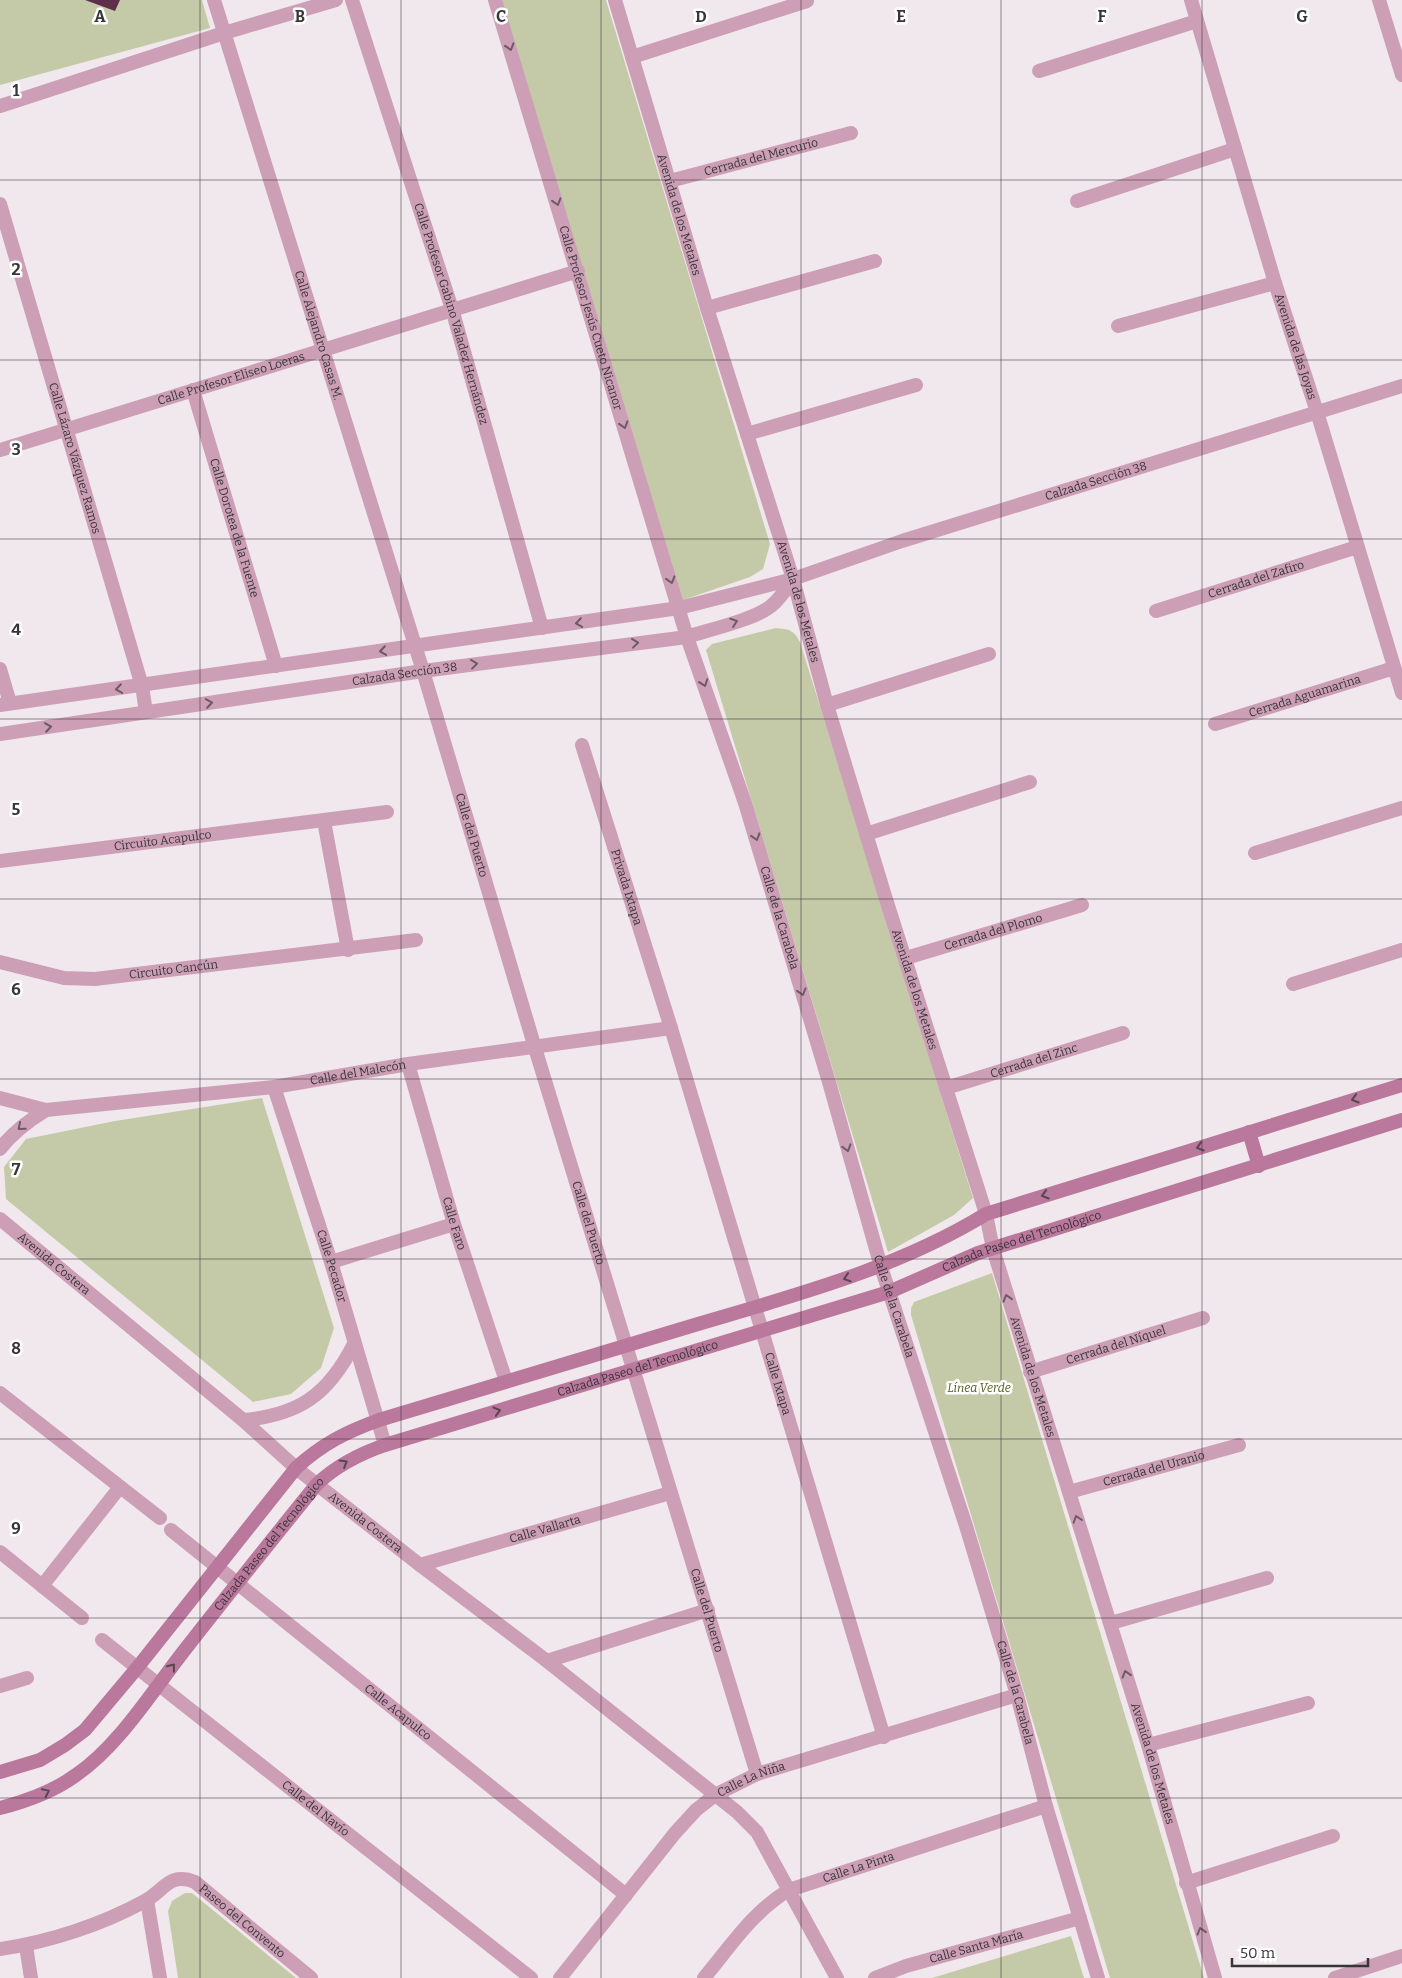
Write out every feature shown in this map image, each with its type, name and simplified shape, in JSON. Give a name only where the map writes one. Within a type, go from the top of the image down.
[{"type":"main road","name":"Calzada Paseo del Tecnológico","points":[[0,1772],[40,1760],[85,1730],[137,1668],[296,1468],[313,1452],[347,1432],[379,1420],[754,1308],[881,1267],[970,1224],[986,1214],[1402,1084]]},
{"type":"main road","name":"Calzada Paseo del Tecnológico","points":[[0,1808],[23,1802],[47,1792],[76,1775],[105,1750],[158,1685],[236,1583],[317,1484],[328,1473],[347,1460],[385,1445],[889,1292],[978,1253],[1402,1120]]},
{"type":"main road","points":[[1249,1132],[1259,1166]]},
{"type":"street","name":"Calle Alejandro Casas M.","points":[[214,0],[423,671]]},
{"type":"street","points":[[0,106],[224,33],[336,0]]},
{"type":"street","name":"Calle Profesor Gabino Valadez Hernández","points":[[352,0],[452,309],[542,628]]},
{"type":"street","name":"Calle Profesor Jesús Cueto Nicanor","points":[[495,0],[688,636]]},
{"type":"street","name":"Avenida de los Metales","points":[[615,0],[707,308],[793,579],[827,705],[866,834],[986,1214],[993,1249],[1030,1372],[1111,1623],[1215,1978]]},
{"type":"street","name":"Avenida de las Joyas","points":[[1191,0],[1274,282],[1317,412],[1402,693]]},
{"type":"street","points":[[1379,0],[1402,75]]},
{"type":"street","points":[[632,57],[807,1]]},
{"type":"street","points":[[1039,71],[1197,21]]},
{"type":"street","name":"Cerrada del Mercurio","points":[[670,181],[851,133]]},
{"type":"street","points":[[1076,201],[1235,149]]},
{"type":"street","name":"Calle Lázaro Vázquez Ramos","points":[[0,204],[142,686],[146,712]]},
{"type":"street","points":[[707,308],[876,261]]},
{"type":"street","name":"Calle Profesor Eliseo Loeras","points":[[0,450],[578,271]]},
{"type":"street","points":[[1118,326],[1274,282]]},
{"type":"street","points":[[747,434],[916,385]]},
{"type":"street","name":"Calzada Sección 38","points":[[5,704],[679,608],[793,579],[912,538],[1402,386]]},
{"type":"street","name":"Calle Dorotea de la Fuente","points":[[193,390],[276,666]]},
{"type":"street","name":"Cerrada del Zafiro","points":[[1156,611],[1357,547]]},
{"type":"street","name":"Calzada Sección 38","points":[[0,734],[423,671],[688,636],[765,611],[780,598],[793,579]]},
{"type":"street","name":"Calle de la Carabela","points":[[688,636],[746,803],[881,1267],[966,1526],[1017,1695],[1046,1806],[1098,1978]]},
{"type":"street","points":[[827,705],[989,654]]},
{"type":"street","name":"Cerrada Aguamarina","points":[[1215,724],[1394,668]]},
{"type":"street","points":[[0,669],[5,704]]},
{"type":"street","name":"Calle del Puerto","points":[[423,671],[535,1048],[757,1774]]},
{"type":"street","name":"Privada Ixtapa","points":[[582,745],[671,1028]]},
{"type":"street","points":[[866,834],[1030,782]]},
{"type":"street","points":[[1255,853],[1402,808]]},
{"type":"street","points":[[348,950],[324,821],[387,812]]},
{"type":"street","name":"Circuito Acapulco","points":[[0,861],[324,821]]},
{"type":"street","name":"Cerrada del Plomo","points":[[906,958],[1082,905]]},
{"type":"street","name":"Circuito Cancún","points":[[0,962],[64,978],[95,979],[348,950],[416,940]]},
{"type":"street","points":[[1293,984],[1402,950]]},
{"type":"street","name":"Calle del Malecón","points":[[46,1110],[274,1087],[408,1064],[671,1028]]},
{"type":"street","name":"Calle Ixtapa","points":[[671,1028],[884,1737]]},
{"type":"street","name":"Cerrada del Zinc","points":[[946,1088],[1123,1033]]},
{"type":"street","name":"Calle Faro","points":[[408,1064],[454,1224],[506,1381]]},
{"type":"street","name":"Calle Pecador","points":[[274,1087],[331,1262],[385,1445]]},
{"type":"street","points":[[0,1098],[46,1110]]},
{"type":"street","points":[[0,1149],[14,1132],[46,1110]]},
{"type":"street","name":"Avenida Costera","points":[[0,1219],[243,1420],[296,1468],[546,1661],[715,1795]]},
{"type":"street","points":[[331,1262],[454,1224]]},
{"type":"street","name":"Cerrada del Níquel","points":[[1030,1372],[1203,1318]]},
{"type":"street","points":[[243,1420],[266,1418],[289,1411],[310,1400],[329,1384],[344,1366],[354,1344]]},
{"type":"street","points":[[0,1393],[160,1518]]},
{"type":"street","name":"Cerrada del Uranio","points":[[1069,1492],[1239,1445]]},
{"type":"street","points":[[42,1586],[120,1487]]},
{"type":"street","name":"Calle Vallarta","points":[[420,1565],[670,1493]]},
{"type":"street","name":"Calle Acapulco","points":[[171,1530],[626,1895]]},
{"type":"street","points":[[0,1552],[82,1618]]},
{"type":"street","points":[[1111,1623],[1267,1578]]},
{"type":"street","points":[[546,1661],[708,1610]]},
{"type":"street","name":"Calle del Navío","points":[[102,1640],[531,1978]]},
{"type":"street","points":[[0,1686],[27,1678]]},
{"type":"street","name":"Calle La Niña","points":[[560,1978],[675,1833],[696,1810],[715,1795],[757,1774],[884,1737],[1017,1695]]},
{"type":"street","points":[[1148,1745],[1308,1703]]},
{"type":"street","points":[[715,1795],[737,1812],[757,1832],[837,1978]]},
{"type":"street","name":"Calle La Pinta","points":[[704,1978],[757,1913],[770,1901],[789,1890],[1046,1806]]},
{"type":"street","points":[[1186,1883],[1333,1836]]},
{"type":"street","name":"Paseo del Convento","points":[[0,1949],[26,1946],[98,1922],[147,1900],[173,1880],[184,1878],[194,1882],[311,1978]]},
{"type":"street","points":[[147,1900],[160,1978]]},
{"type":"street","name":"Calle Santa María","points":[[875,1978],[906,1966],[1080,1918]]},
{"type":"street","points":[[26,1946],[31,1978]]},
{"type":"street","points":[[1334,1978],[1402,1956]]},
{"type":"green space","points":[[0,0],[202,0],[210,28],[0,85]]},
{"type":"green space","points":[[502,0],[606,0],[770,544],[763,569],[750,577],[683,600]]},
{"type":"green space","points":[[776,628],[791,631],[800,642],[973,1198],[954,1215],[888,1252],[706,650],[712,644]]},
{"type":"green space","points":[[262,1098],[334,1328],[321,1368],[291,1394],[253,1402],[6,1199],[4,1167],[26,1139],[115,1121]]},
{"type":"green space","name":"Línea Verde","points":[[992,1273],[1204,1978],[1110,1978],[911,1315],[911,1308],[914,1302]]},
{"type":"green space","points":[[185,1893],[192,1893],[296,1978],[178,1978],[168,1911],[172,1901]]},
{"type":"green space","points":[[1071,1936],[1084,1978],[932,1978]]},
{"type":"building","points":[[85,0],[120,0],[115,11]]}]
